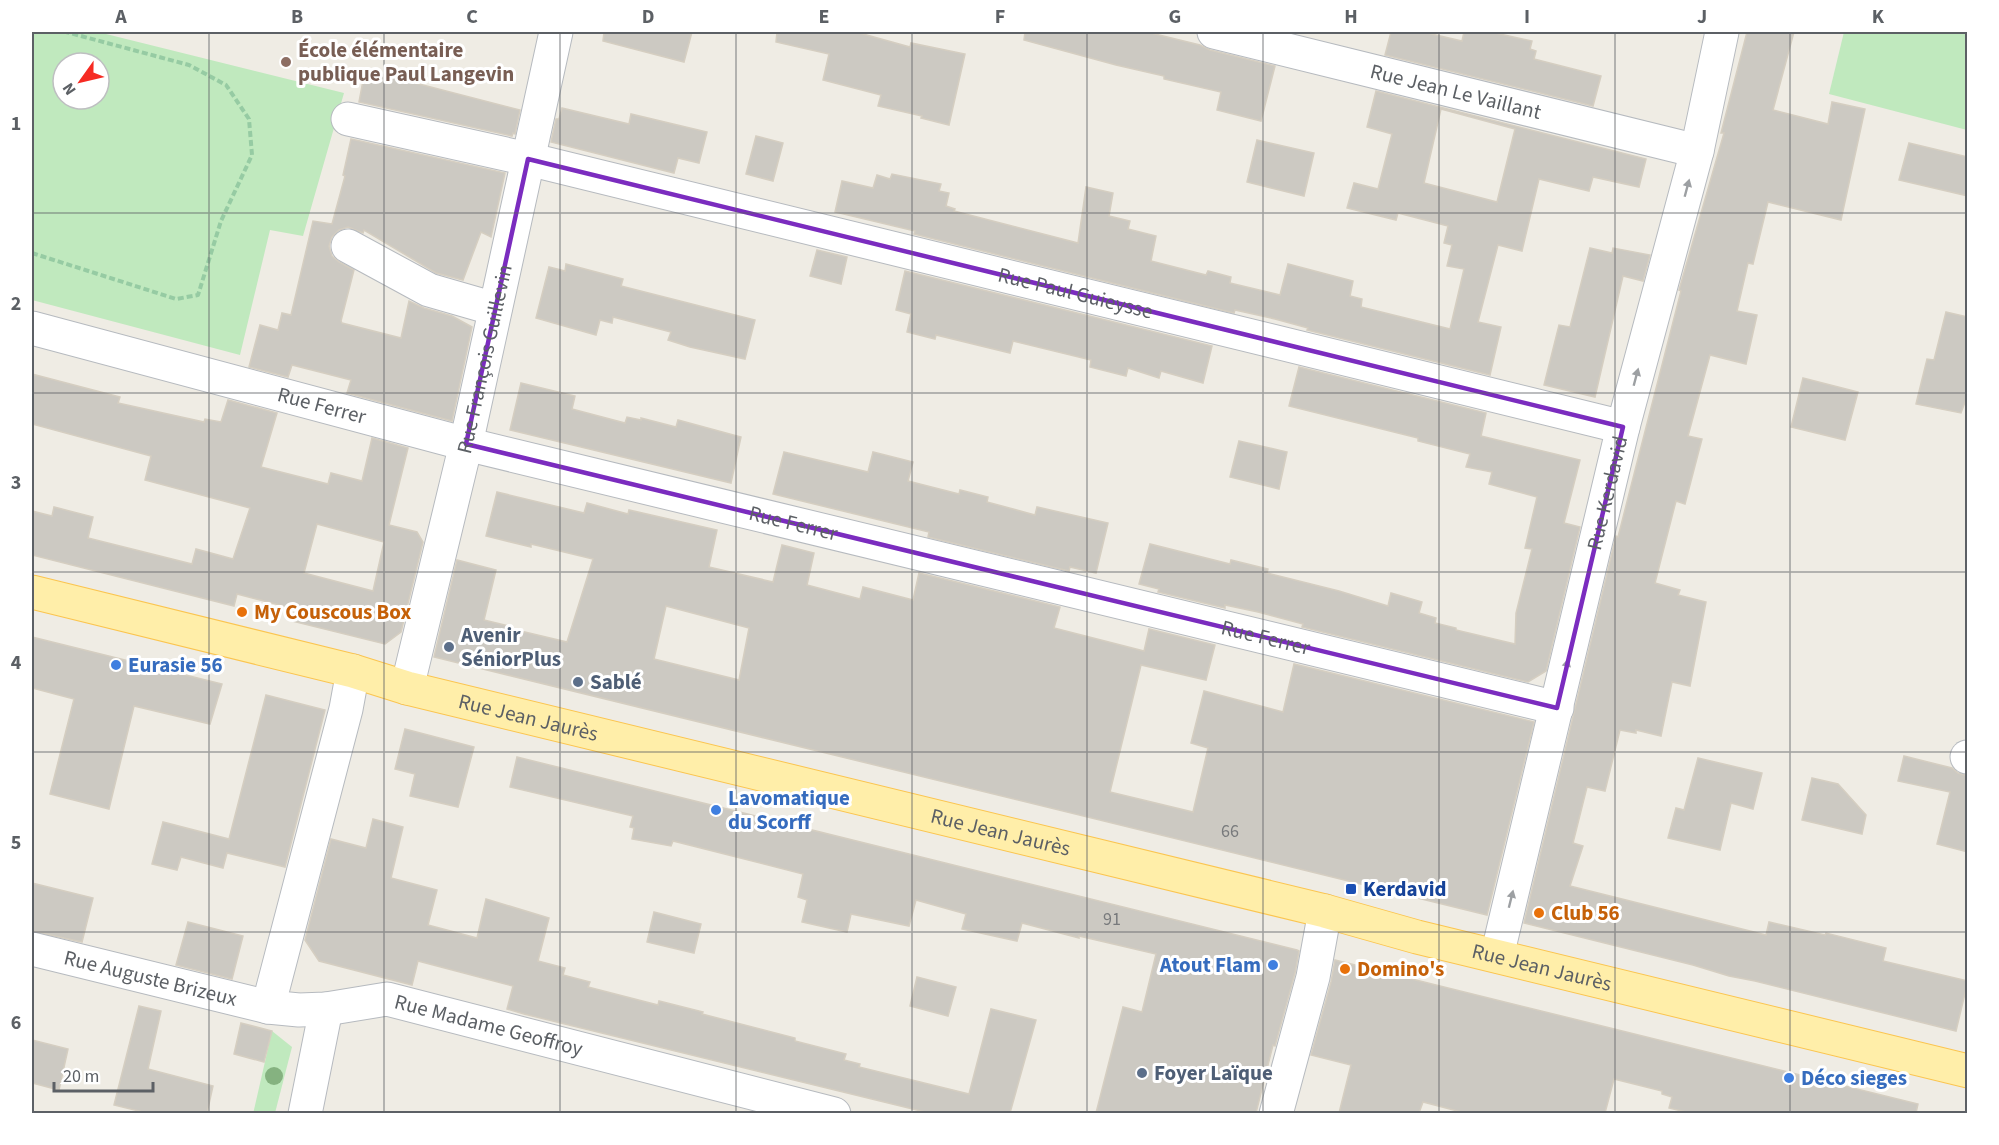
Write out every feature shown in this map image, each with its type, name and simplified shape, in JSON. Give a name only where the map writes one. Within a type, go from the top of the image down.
[{"type":"main road","name":"Rue Jean Jaurès","points":[[32,592],[353,671],[407,687],[1325,912],[1417,937],[1968,1071]]},
{"type":"street","name":"Rue François Guillevin","points":[[407,687],[466,444],[556,32]]},
{"type":"street","name":"Rue Jean Le Vaillant","points":[[1214,32],[1697,151]]},
{"type":"street","name":"Rue Kerdavid","points":[[1497,956],[1623,427],[1697,151],[1722,32]]},
{"type":"street","name":"Rue Paul Guieysse","points":[[348,119],[528,159],[1623,427]]},
{"type":"street","points":[[348,246],[429,290],[495,309]]},
{"type":"street","name":"Rue Ferrer","points":[[32,328],[466,444],[1557,708]]},
{"type":"street","points":[[268,1007],[346,709],[353,671]]},
{"type":"street","points":[[1276,1113],[1313,976],[1325,912]]},
{"type":"street","name":"Rue Auguste Brizeux","points":[[32,949],[268,1007]]},
{"type":"street","name":"Rue Madame Geoffroy","points":[[268,1007],[327,1010],[387,999],[722,1099],[834,1113]]},
{"type":"street","points":[[305,1113],[318,1043],[327,1010]]},
{"type":"path","points":[[32,253],[176,299],[198,295],[221,221],[252,155],[249,119],[226,85],[189,65],[66,32]]},
{"type":"highlighted area","points":[[528,159],[1623,427],[1557,708],[466,444]]},
{"type":"green space","points":[[32,32],[98,32],[344,93],[303,236],[270,230],[240,355],[32,300]]},
{"type":"green space","points":[[1844,32],[1967,32],[1967,130],[1829,94]]},
{"type":"green space","points":[[272,1031],[292,1047],[275,1113],[253,1114]]},
{"type":"building","points":[[604,32],[692,32],[684,62],[603,41]]},
{"type":"building","points":[[777,32],[856,32],[910,47],[911,43],[965,54],[949,125],[878,106],[881,95],[823,80],[829,54],[776,42]]},
{"type":"building","points":[[1025,32],[1147,32],[1275,66],[1261,121],[1217,110],[1221,92],[1164,79],[1164,76],[1024,40]]},
{"type":"building","points":[[1391,32],[1423,32],[1462,41],[1464,32],[1491,32],[1532,41],[1530,49],[1536,51],[1534,59],[1601,76],[1593,106],[1385,55]]},
{"type":"building","points":[[1747,32],[1794,32],[1773,110],[1828,124],[1832,102],[1865,109],[1841,220],[1768,202],[1753,264],[1748,263],[1737,311],[1757,315],[1746,364],[1710,355],[1688,436],[1702,439],[1685,504],[1676,501],[1655,583],[1680,590],[1678,595],[1706,602],[1690,686],[1672,682],[1661,736],[1636,730],[1636,733],[1620,730],[1605,791],[1587,787],[1573,843],[1583,846],[1570,886],[1766,935],[1769,922],[1886,948],[1883,961],[1968,981],[1956,1031],[1524,923],[1616,536],[1618,537],[1681,291],[1679,290],[1724,133],[1721,133]]},
{"type":"building","points":[[365,70],[520,110],[515,134],[513,133],[512,136],[359,102]]},
{"type":"building","points":[[1376,91],[1646,159],[1639,187],[1593,177],[1589,191],[1539,179],[1522,251],[1498,245],[1478,322],[1501,327],[1490,375],[1307,330],[1308,328],[1275,319],[1235,310],[1234,313],[914,234],[915,231],[835,212],[842,181],[873,188],[877,175],[890,179],[892,174],[941,184],[939,191],[949,193],[946,206],[955,209],[954,211],[1078,243],[1086,187],[1113,193],[1109,216],[1130,221],[1128,229],[1156,236],[1151,261],[1206,275],[1208,271],[1231,277],[1230,283],[1280,295],[1288,264],[1353,281],[1350,296],[1362,299],[1361,307],[1450,329],[1464,269],[1447,266],[1452,245],[1444,243],[1448,226],[1398,213],[1396,220],[1347,208],[1354,183],[1378,189],[1392,134],[1367,127]],"holes":[[[1441,109],[1515,129],[1497,202],[1424,183]]]},
{"type":"building","points":[[562,108],[629,124],[631,114],[707,132],[699,163],[678,158],[674,173],[551,142],[556,119],[559,119]]},
{"type":"building","points":[[756,136],[783,143],[773,181],[746,174]]},
{"type":"building","points":[[351,139],[505,173],[491,237],[481,232],[463,280],[436,273],[364,230],[363,233],[348,227],[339,230],[332,237],[329,246],[332,256],[354,270],[342,323],[401,338],[409,301],[452,316],[472,327],[452,421],[347,393],[351,380],[292,365],[288,377],[249,367],[260,325],[278,330],[282,313],[291,315],[313,221],[332,224],[345,176],[343,175]]},
{"type":"building","points":[[1257,140],[1314,153],[1304,196],[1247,182]]},
{"type":"building","points":[[1909,143],[1968,157],[1968,196],[1899,180]]},
{"type":"building","points":[[1590,248],[1612,253],[1613,248],[1650,255],[1643,281],[1623,276],[1595,397],[1544,385],[1559,325],[1570,327]]},
{"type":"building","points":[[817,250],[847,257],[841,284],[810,276]]},
{"type":"building","points":[[566,264],[623,279],[621,286],[755,320],[745,359],[668,340],[671,332],[613,317],[612,323],[600,320],[596,335],[536,318],[549,267],[565,271]]},
{"type":"building","points":[[905,271],[1212,346],[1203,383],[1161,371],[1159,378],[1128,368],[1126,376],[1090,367],[1091,360],[1013,341],[1010,353],[936,335],[935,339],[907,332],[911,314],[896,310]]},
{"type":"building","points":[[1946,312],[1968,317],[1968,394],[1961,413],[1916,404],[1927,359],[1934,360]]},
{"type":"building","points":[[1299,367],[1486,413],[1481,436],[1580,460],[1564,523],[1580,527],[1546,671],[1528,682],[1302,627],[1303,624],[1258,612],[1225,605],[1225,608],[1158,592],[1159,589],[1139,584],[1150,544],[1230,564],[1231,560],[1268,569],[1267,573],[1388,606],[1391,593],[1422,602],[1419,613],[1436,618],[1435,623],[1515,644],[1516,613],[1532,549],[1525,548],[1537,497],[1489,484],[1492,472],[1466,467],[1470,454],[1418,441],[1418,438],[1289,406]]},
{"type":"building","points":[[32,374],[120,397],[118,403],[204,422],[205,419],[221,422],[228,400],[277,413],[261,467],[328,484],[331,473],[362,481],[372,438],[408,448],[389,525],[417,532],[423,542],[401,632],[385,644],[292,621],[295,609],[237,594],[234,606],[32,555],[32,511],[52,516],[54,507],[93,517],[88,538],[192,564],[196,549],[233,559],[250,508],[145,480],[151,456],[32,424]],"holes":[[[317,524],[384,542],[373,591],[304,573]]]},
{"type":"building","points":[[1803,378],[1858,392],[1845,440],[1791,427]]},
{"type":"building","points":[[521,383],[575,396],[572,409],[625,423],[627,417],[641,420],[641,418],[676,427],[678,420],[741,437],[731,483],[510,430]]},
{"type":"building","points":[[1239,441],[1287,452],[1279,489],[1230,477]]},
{"type":"building","points":[[784,452],[868,472],[873,452],[913,462],[908,481],[959,494],[960,490],[988,497],[987,502],[1035,515],[1037,507],[1108,523],[1096,573],[1070,567],[1069,571],[928,537],[929,532],[773,494]]},
{"type":"building","points":[[497,492],[584,513],[587,503],[628,514],[629,510],[717,530],[709,567],[773,582],[782,545],[814,553],[807,585],[860,599],[863,587],[913,600],[919,573],[1060,607],[1054,628],[1144,651],[1149,629],[1215,645],[1206,680],[1141,665],[1110,792],[1193,812],[1208,748],[1191,743],[1204,691],[1283,712],[1294,664],[1534,722],[1487,915],[434,657],[457,560],[496,570],[484,620],[567,642],[593,559],[486,536]],"holes":[[[666,606],[749,628],[739,680],[654,659]]]},
{"type":"building","points":[[32,637],[222,684],[210,724],[134,706],[109,809],[50,794],[74,699],[32,688]]},
{"type":"building","points":[[266,695],[325,710],[285,867],[227,853],[223,868],[181,857],[177,870],[152,864],[163,822],[229,839]]},
{"type":"building","points":[[405,729],[474,747],[458,807],[410,796],[415,774],[395,769]]},
{"type":"building","points":[[1904,756],[1952,768],[1968,776],[1968,852],[1937,844],[1950,792],[1898,781]]},
{"type":"building","points":[[517,757],[1297,950],[1299,951],[1295,973],[1275,1046],[1273,1045],[1256,1113],[1096,1113],[1123,1007],[1142,1012],[1156,954],[1022,923],[1017,941],[962,929],[966,914],[916,900],[909,926],[851,914],[847,932],[802,922],[807,900],[798,897],[803,874],[673,841],[671,846],[632,839],[634,828],[630,827],[633,816],[510,787]]},
{"type":"building","points":[[1698,758],[1762,773],[1753,809],[1731,803],[1720,850],[1668,838],[1676,808],[1684,810]]},
{"type":"building","points":[[1812,778],[1838,784],[1866,815],[1862,834],[1802,820]]},
{"type":"building","points":[[373,819],[403,827],[391,878],[437,890],[428,925],[477,938],[486,899],[549,918],[538,961],[565,968],[563,975],[590,982],[588,987],[658,1005],[659,1001],[703,1012],[702,1014],[846,1054],[844,1060],[860,1064],[859,1067],[969,1094],[991,1009],[1036,1020],[1010,1113],[929,1113],[524,1014],[507,1009],[513,986],[418,961],[412,985],[319,961],[305,940],[331,839],[366,848]]},
{"type":"building","points":[[32,883],[93,898],[82,942],[32,931]]},
{"type":"building","points":[[654,912],[701,924],[694,953],[647,942]]},
{"type":"building","points":[[188,922],[243,936],[232,979],[176,965]]},
{"type":"building","points":[[1335,960],[1918,1104],[1916,1113],[1690,1113],[1669,1108],[1672,1097],[1662,1094],[1662,1091],[1614,1079],[1605,1113],[1465,1113],[1423,1102],[1419,1113],[1339,1113],[1351,1065],[1311,1055]]},
{"type":"building","points":[[917,977],[956,987],[948,1016],[910,1006]]},
{"type":"building","points":[[139,1006],[161,1011],[148,1069],[213,1086],[207,1113],[147,1113],[114,1105]]},
{"type":"building","points":[[241,1023],[272,1031],[264,1062],[234,1054]]},
{"type":"building","points":[[32,1040],[68,1049],[59,1090],[32,1083]]},
{"type":"place","name":"École élémentaire publique Paul Langevin","points":[[286,62]]},
{"type":"place","name":"My Couscous Box","points":[[242,612]]},
{"type":"place","name":"Avenir SéniorPlus","points":[[449,647]]},
{"type":"place","name":"Eurasie 56","points":[[116,665]]},
{"type":"place","name":"Sablé","points":[[578,682]]},
{"type":"place","name":"Lavomatique du Scorff","points":[[716,810]]},
{"type":"place","name":"Kerdavid","points":[[1351,889]]},
{"type":"place","name":"Club 56","points":[[1539,913]]},
{"type":"place","name":"Atout Flam","points":[[1273,965]]},
{"type":"place","name":"Domino's","points":[[1345,969]]},
{"type":"place","name":"Foyer Laïque","points":[[1142,1073]]},
{"type":"place","name":"Déco sieges","points":[[1789,1078]]}]
